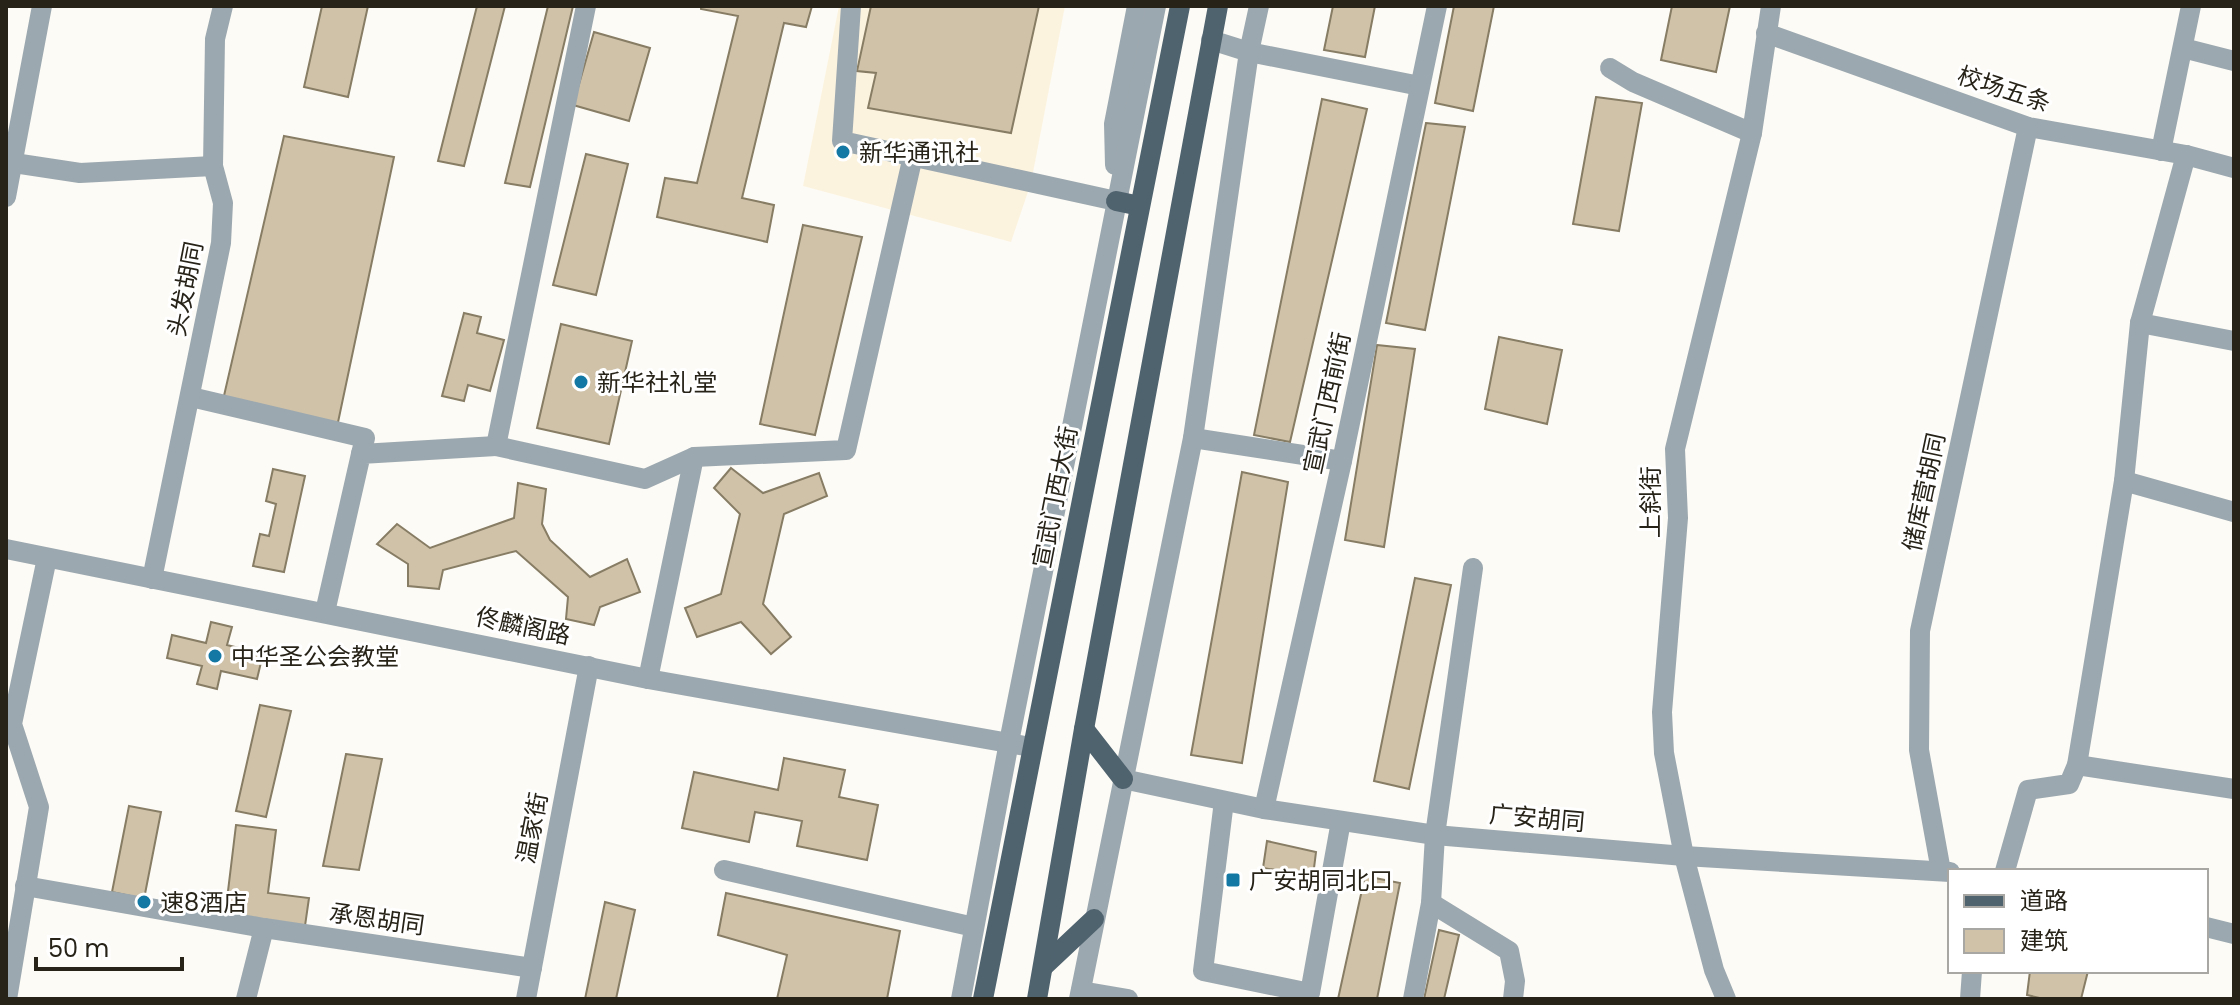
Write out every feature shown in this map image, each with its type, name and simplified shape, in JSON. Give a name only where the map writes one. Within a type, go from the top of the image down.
[{"type":"main road","name":"宣武门西大街","points":[[983,999],[1180,6]]},
{"type":"main road","points":[[1037,999],[1218,6]]},
{"type":"main road","points":[[1116,201],[1140,206]]},
{"type":"main road","points":[[1084,729],[1123,779]]},
{"type":"main road","points":[[1044,966],[1094,919]]},
{"type":"street","points":[[6,197],[42,6]]},
{"type":"street","name":"头发胡同","points":[[152,579],[223,229],[223,203],[213,166],[215,39],[223,6]]},
{"type":"street","points":[[496,446],[586,6]]},
{"type":"street","points":[[851,6],[842,141],[1116,201]]},
{"type":"street","name":"宣武门西大街","points":[[1116,201],[1114,124],[1137,6]]},
{"type":"street","name":"宣武门西大街","points":[[961,999],[1009,742],[1156,6]]},
{"type":"street","points":[[1128,999],[1080,995],[1193,438],[1249,52],[1259,6]]},
{"type":"street","name":"宣武门西前街","points":[[1264,809],[1342,461],[1437,6]]},
{"type":"street","name":"上斜街","points":[[1726,999],[1714,970],[1684,856],[1664,753],[1662,712],[1678,518],[1675,449],[1752,133],[1771,6]]},
{"type":"street","points":[[2161,151],[2191,6]]},
{"type":"street","name":"校场五条","points":[[1766,33],[2028,127],[2186,155],[2234,168]]},
{"type":"street","points":[[1211,40],[1249,52],[1420,86]]},
{"type":"street","points":[[2183,48],[2234,61]]},
{"type":"street","points":[[1610,68],[1633,82],[1752,133]]},
{"type":"street","name":"储库营胡同","points":[[1945,872],[1919,750],[1920,631],[2028,127]]},
{"type":"street","points":[[2006,869],[2028,790],[2069,784],[2077,765],[2124,481],[2140,323],[2186,155]]},
{"type":"street","points":[[361,454],[496,446],[645,479],[694,457],[846,450],[913,156]]},
{"type":"street","points":[[14,163],[80,173],[213,166]]},
{"type":"street","points":[[2140,323],[2234,341]]},
{"type":"street","points":[[191,397],[365,438],[325,612]]},
{"type":"street","points":[[1193,438],[1342,461]]},
{"type":"street","points":[[648,679],[694,457]]},
{"type":"street","points":[[2124,481],[2234,512]]},
{"type":"street","name":"佟麟阁路","points":[[6,549],[648,679],[1031,747]]},
{"type":"street","points":[[7,999],[39,807],[12,724],[47,558]]},
{"type":"street","points":[[1413,999],[1431,903],[1435,835],[1473,568]]},
{"type":"street","name":"温家街","points":[[526,999],[589,666]]},
{"type":"street","points":[[2077,765],[2234,789]]},
{"type":"street","name":"广安胡同","points":[[1123,779],[1264,809],[1435,835],[1684,856],[1945,872]]},
{"type":"street","points":[[1224,801],[1203,971],[1310,993],[1341,821]]},
{"type":"street","points":[[724,870],[974,927]]},
{"type":"street","name":"承恩胡同","points":[[25,886],[264,928],[532,968]]},
{"type":"street","points":[[1431,903],[1509,951],[1515,981],[1513,999]]},
{"type":"street","points":[[2208,927],[2233,928]]},
{"type":"street","points":[[246,999],[264,928]]},
{"type":"street","points":[[1970,999],[1972,973]]},
{"type":"shaded area","points":[[839,6],[1065,6],[1031,183],[1011,242],[803,186]]},
{"type":"building","points":[[322,6],[368,6],[348,97],[304,87]]},
{"type":"building","points":[[477,6],[505,6],[464,166],[438,161]]},
{"type":"building","points":[[548,6],[573,6],[530,187],[505,183]]},
{"type":"building","points":[[701,6],[812,6],[806,27],[784,23],[742,198],[774,205],[767,242],[657,217],[665,178],[697,183],[738,16],[701,9]]},
{"type":"building","points":[[871,6],[1039,6],[1011,133],[868,108],[876,73],[857,71]]},
{"type":"building","points":[[1333,6],[1375,6],[1365,57],[1324,50]]},
{"type":"building","points":[[1454,6],[1494,6],[1473,111],[1435,103]]},
{"type":"building","points":[[1672,6],[1730,6],[1716,72],[1661,60]]},
{"type":"building","points":[[594,32],[650,48],[629,121],[573,105]]},
{"type":"building","points":[[1596,97],[1642,103],[1619,231],[1573,224]]},
{"type":"building","points":[[1322,99],[1367,109],[1290,442],[1254,435]]},
{"type":"building","points":[[1426,123],[1465,127],[1425,330],[1386,323]]},
{"type":"building","points":[[284,136],[394,157],[337,427],[223,400]]},
{"type":"building","points":[[586,154],[628,164],[596,295],[553,285]]},
{"type":"building","points":[[803,225],[862,237],[815,435],[760,424]]},
{"type":"building","points":[[464,313],[481,317],[477,333],[504,340],[490,391],[468,385],[464,401],[442,396]]},
{"type":"building","points":[[561,324],[632,341],[609,444],[537,428]]},
{"type":"building","points":[[1499,337],[1562,350],[1547,424],[1485,409]]},
{"type":"building","points":[[1377,345],[1415,349],[1384,547],[1345,540]]},
{"type":"building","points":[[731,468],[763,493],[819,473],[827,496],[784,514],[763,604],[791,637],[771,654],[741,622],[697,637],[685,608],[721,594],[740,514],[714,488]]},
{"type":"building","points":[[273,469],[305,476],[284,572],[253,566],[260,534],[269,536],[276,504],[266,501]]},
{"type":"building","points":[[1242,472],[1288,482],[1242,763],[1191,755]]},
{"type":"building","points":[[518,483],[546,489],[542,524],[550,540],[590,577],[627,559],[640,592],[600,607],[594,625],[566,619],[568,597],[516,551],[443,570],[439,589],[408,586],[408,564],[377,544],[397,524],[430,548],[514,518]]},
{"type":"building","points":[[1415,578],[1451,585],[1409,789],[1374,781]]},
{"type":"building","name":"中华圣公会教堂","points":[[211,622],[232,627],[227,645],[263,654],[257,679],[221,671],[217,689],[197,684],[202,666],[167,658],[172,635],[206,643]]},
{"type":"building","points":[[260,705],[291,711],[266,817],[236,811]]},
{"type":"building","points":[[346,754],[382,759],[359,870],[323,866]]},
{"type":"building","points":[[784,758],[845,770],[839,797],[878,805],[867,860],[797,846],[802,821],[755,812],[749,842],[682,828],[694,772],[778,790]]},
{"type":"building","points":[[129,806],[161,812],[144,899],[112,892]]},
{"type":"building","points":[[236,825],[276,830],[268,893],[309,898],[305,926],[225,916]]},
{"type":"building","points":[[1267,841],[1316,852],[1313,876],[1263,868]]},
{"type":"building","points":[[1365,876],[1400,883],[1377,999],[1338,999]]},
{"type":"building","points":[[726,893],[900,931],[887,999],[777,999],[787,955],[718,935]]},
{"type":"building","points":[[605,902],[635,910],[616,999],[585,999]]},
{"type":"building","points":[[1439,930],[1459,935],[1444,999],[1424,999]]},
{"type":"building","points":[[2030,973],[2088,973],[2081,999],[2044,999],[2027,995]]},
{"type":"place","name":"新华通讯社","points":[[843,152]]},
{"type":"place","name":"新华社礼堂","points":[[581,382]]},
{"type":"place","name":"中华圣公会教堂","points":[[215,656]]},
{"type":"place","name":"广安胡同北口","points":[[1233,880]]},
{"type":"place","name":"速8酒店","points":[[144,902]]}]
